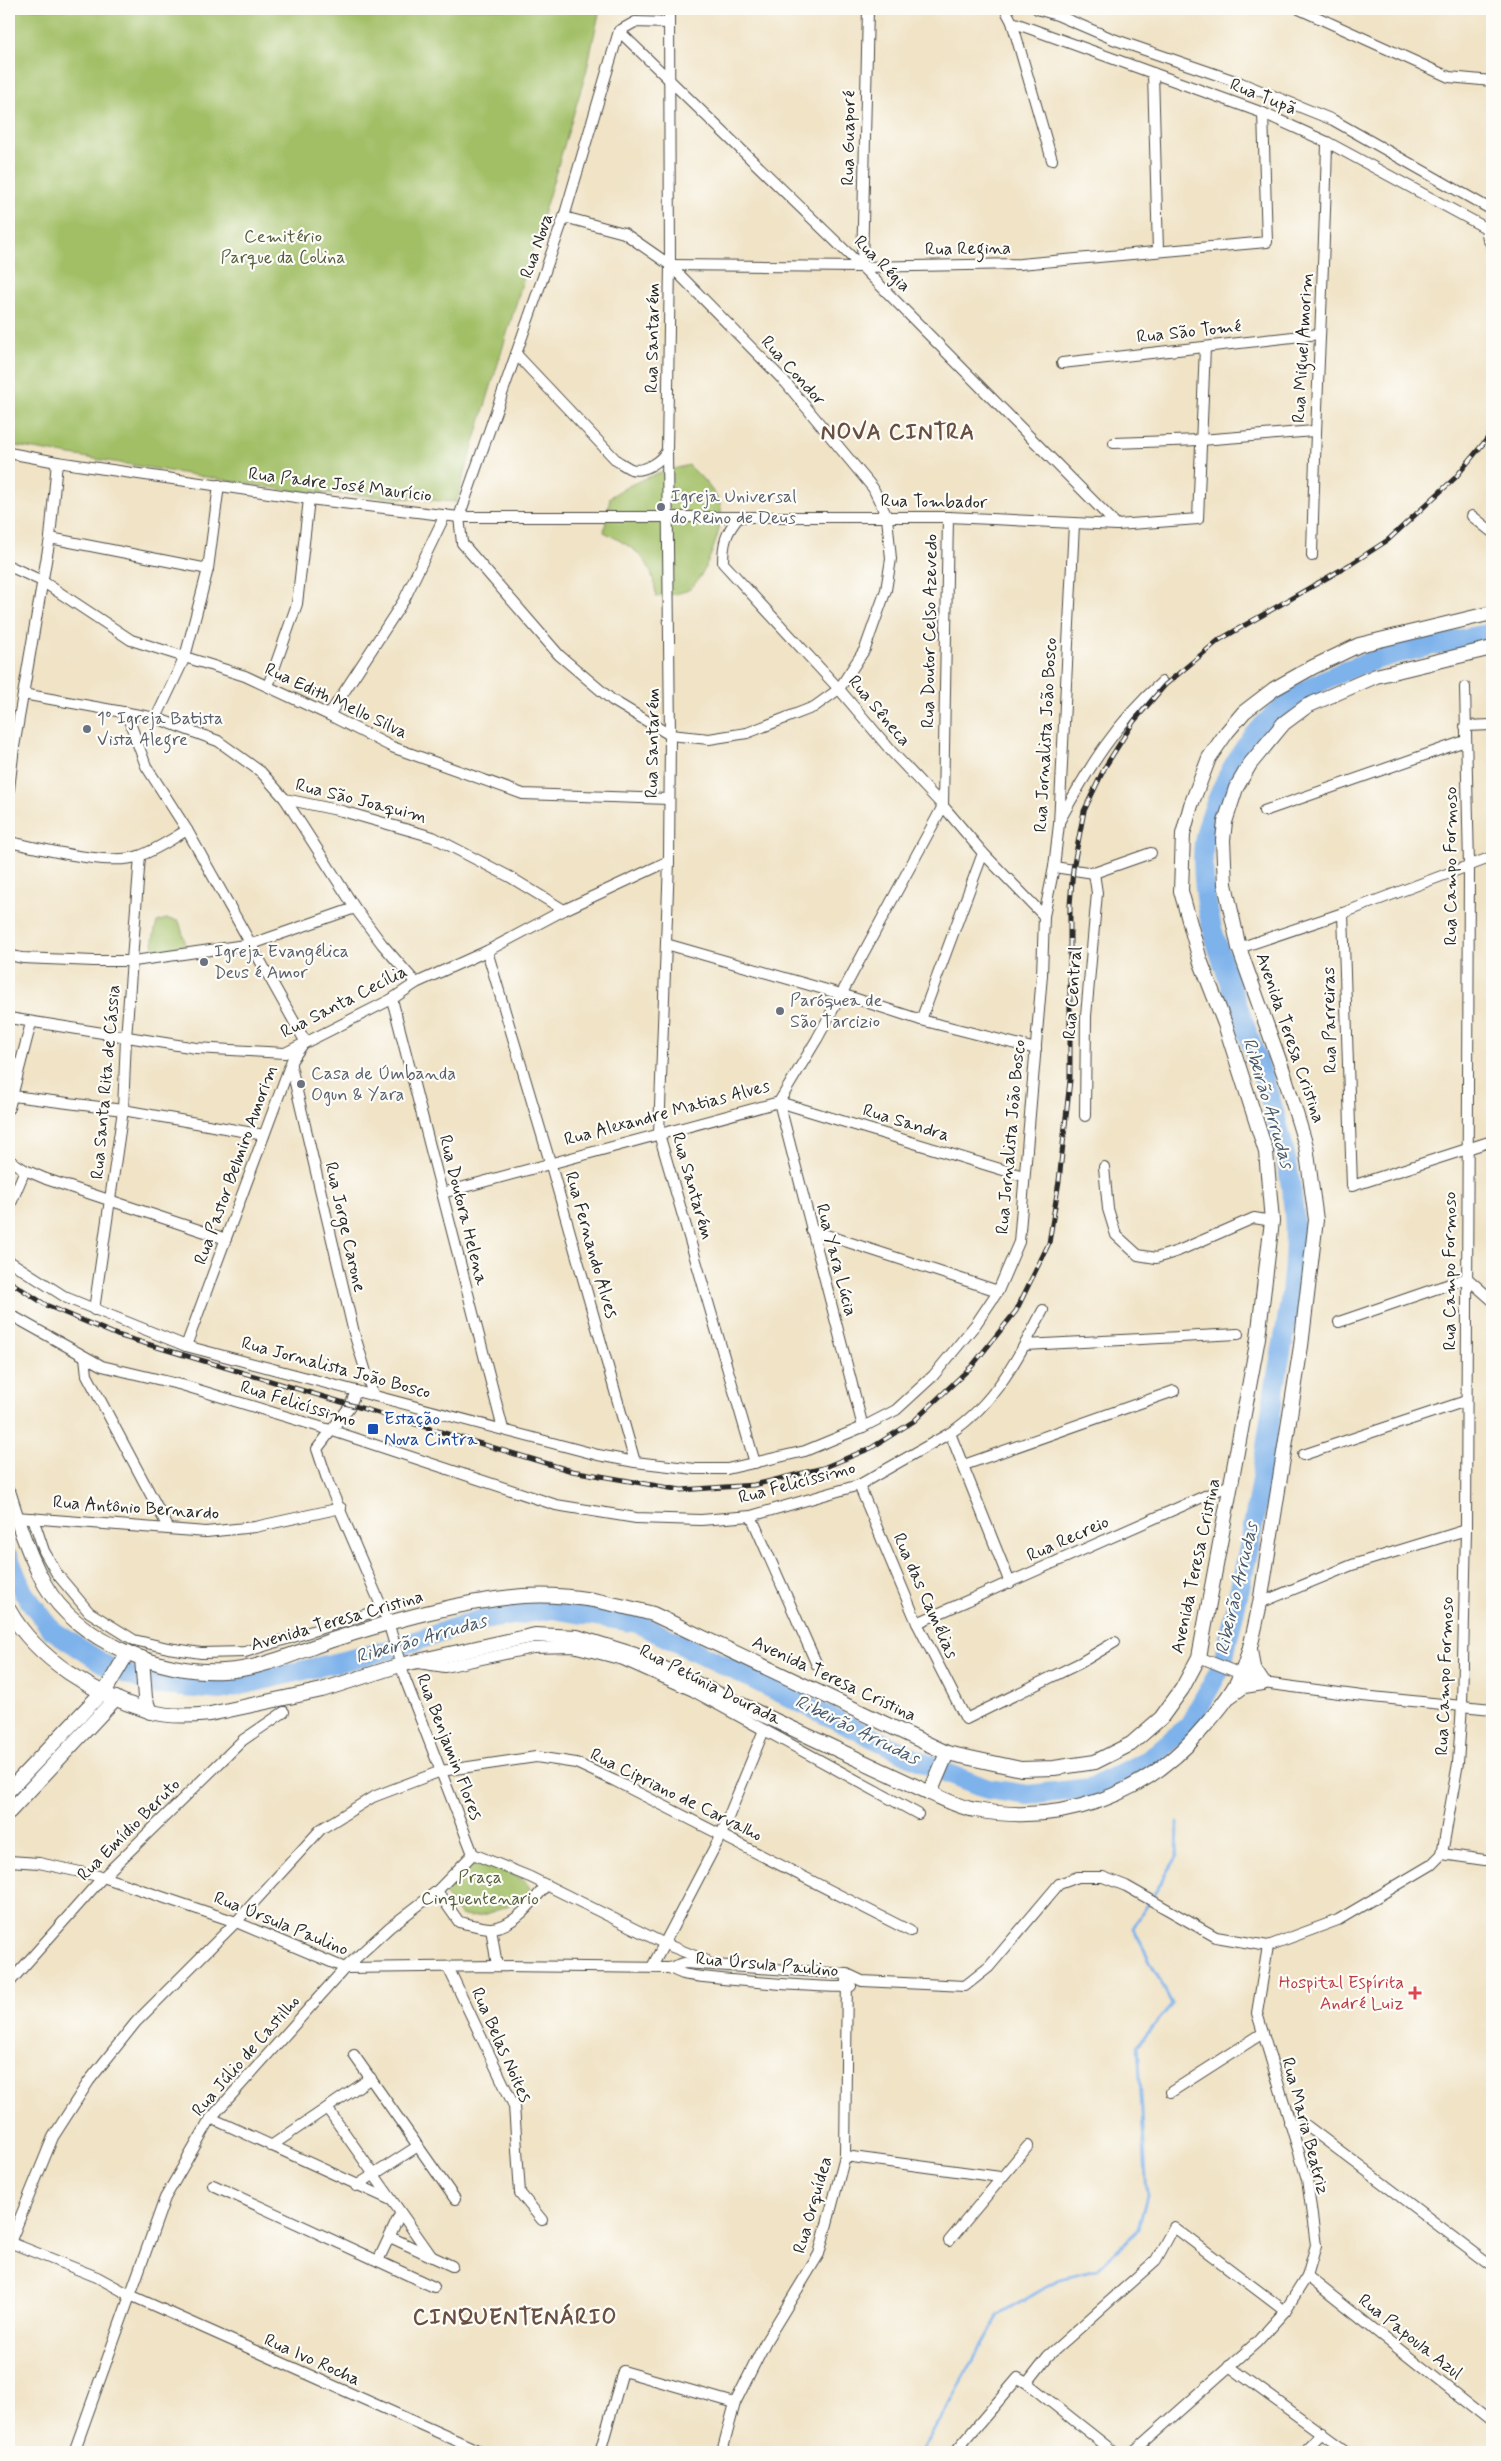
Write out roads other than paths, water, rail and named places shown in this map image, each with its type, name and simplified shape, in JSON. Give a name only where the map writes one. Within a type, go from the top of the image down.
[{"type":"main road","name":"Avenida Teresa Cristina","points":[[9,1494],[16,1517],[46,1586],[60,1605],[77,1621],[126,1656],[142,1663],[191,1672],[233,1670],[257,1665],[352,1634],[387,1620],[522,1596],[566,1595],[608,1601],[653,1614],[946,1754],[1021,1769],[1054,1768],[1096,1762],[1131,1744],[1161,1718],[1204,1659],[1258,1338],[1272,1221],[1266,1152],[1224,1024],[1200,960],[1181,891],[1183,834],[1191,804],[1210,758],[1227,732],[1244,712],[1274,689],[1313,667],[1359,645],[1492,612]]},
{"type":"main road","name":"Avenida Teresa Cristina","points":[[1225,1700],[1249,1646],[1260,1603],[1301,1346],[1316,1220],[1306,1146],[1284,1074],[1239,948],[1225,884],[1222,840],[1225,822],[1236,788],[1266,742],[1284,723],[1307,706],[1376,676],[1492,648]]},
{"type":"main road","points":[[9,1610],[28,1636],[47,1655],[67,1670],[105,1689],[116,1698],[150,1712],[196,1716],[322,1690],[404,1662],[535,1635],[577,1637],[635,1654],[974,1810],[1013,1815],[1069,1811],[1127,1791],[1162,1769],[1194,1740],[1225,1700],[1244,1686],[1263,1683],[1253,1668],[1249,1646]]},
{"type":"main road","points":[[9,1790],[105,1689],[126,1656]]},
{"type":"main road","points":[[142,1663],[145,1698],[150,1712]]},
{"type":"main road","points":[[9,1812],[116,1698]]},
{"type":"main road","points":[[931,1791],[946,1754]]},
{"type":"street","name":"Rua Santarém","points":[[669,9],[670,265],[667,450],[670,517],[669,861],[659,1134],[755,1463]]},
{"type":"street","name":"Rua Guaporé","points":[[862,267],[868,9]]},
{"type":"street","points":[[1005,9],[1012,22],[1052,160]]},
{"type":"street","name":"Rua Tupã","points":[[1037,9],[1057,15],[1113,39],[1250,86],[1333,120],[1492,210]]},
{"type":"street","points":[[1299,9],[1312,12],[1449,76],[1492,81]]},
{"type":"street","points":[[619,31],[635,22],[668,23]]},
{"type":"street","name":"Rua Tupã","points":[[1012,22],[1263,113],[1327,142],[1486,228],[1488,239],[1492,245]]},
{"type":"street","name":"Rua Régia","points":[[619,31],[668,76],[862,267],[1117,525]]},
{"type":"street","name":"Rua Nova","points":[[459,517],[564,217],[619,31]]},
{"type":"street","points":[[1153,74],[1158,251]]},
{"type":"street","name":"Rua Regina","points":[[670,265],[862,267],[1020,264],[1267,242],[1263,113]]},
{"type":"street","name":"Rua Miguel Amorim","points":[[1312,556],[1314,431],[1325,230],[1327,142]]},
{"type":"street","name":"Rua Condor","points":[[459,517],[462,543],[560,655],[612,700],[670,735],[709,739],[747,733],[814,707],[839,689],[865,649],[886,590],[891,559],[887,517],[873,488],[786,383],[670,265],[624,233],[564,217]]},
{"type":"street","name":"Rua São Tomé","points":[[1062,363],[1319,334]]},
{"type":"street","points":[[1201,440],[1205,347]]},
{"type":"street","points":[[516,354],[616,461],[632,469],[647,467],[664,458],[667,450]]},
{"type":"street","points":[[1114,443],[1201,440],[1314,431]]},
{"type":"street","name":"Rua Tombador","points":[[670,517],[948,517],[1117,525],[1198,519],[1201,440]]},
{"type":"street","name":"Rua Padre José Maurício","points":[[9,453],[57,462],[309,499],[459,517],[670,517]]},
{"type":"street","points":[[9,789],[11,746],[23,694],[50,538],[57,462]]},
{"type":"street","points":[[156,718],[185,657],[208,569],[219,486]]},
{"type":"street","points":[[268,686],[297,604],[309,499]]},
{"type":"street","points":[[329,714],[404,600],[446,515]]},
{"type":"street","points":[[1472,516],[1492,532]]},
{"type":"street","name":"Rua Sêneca","points":[[739,517],[728,531],[723,545],[723,563],[839,689],[892,752],[943,806],[983,853],[1044,916]]},
{"type":"street","name":"Rua Doutor Celso Azevedo","points":[[943,806],[948,517]]},
{"type":"street","name":"Rua Jornalista João Bosco","points":[[9,1261],[66,1298],[186,1346],[635,1462],[695,1469],[727,1469],[805,1451],[864,1427],[896,1410],[933,1376],[976,1324],[998,1291],[1019,1242],[1036,1049],[1044,916],[1054,867],[1059,824],[1074,524]]},
{"type":"street","points":[[50,538],[208,569]]},
{"type":"street","name":"Rua Edith Mello Silva","points":[[9,566],[42,580],[131,640],[268,686],[329,714],[392,747],[523,794],[669,798]]},
{"type":"street","points":[[1059,824],[1089,768],[1135,706],[1162,682]]},
{"type":"street","name":"Rua Campo Formoso","points":[[1442,1854],[1458,1763],[1462,1705],[1466,1530],[1468,866],[1465,686]]},
{"type":"street","name":"Rua São Joaquim","points":[[23,694],[156,718],[218,741],[261,772],[284,799],[342,811],[433,837],[510,877],[564,910]]},
{"type":"street","points":[[126,712],[146,766],[187,830],[305,1041]]},
{"type":"street","points":[[1465,726],[1492,725]]},
{"type":"street","points":[[1264,810],[1465,741]]},
{"type":"street","points":[[284,799],[355,908],[382,944],[416,983]]},
{"type":"street","name":"Rua Alexandre Matias Alves","points":[[442,1193],[550,1162],[779,1102],[842,994],[943,806]]},
{"type":"street","points":[[9,842],[81,856],[122,858],[140,856],[187,830]]},
{"type":"street","points":[[921,1020],[983,853]]},
{"type":"street","points":[[1054,867],[1094,874],[1151,853]]},
{"type":"street","name":"Rua Santa Rita de Cássia","points":[[94,1310],[123,1110],[126,1038],[134,961],[140,856]]},
{"type":"street","points":[[1239,948],[1343,913],[1492,857]]},
{"type":"street","name":"Rua Santa Cecília","points":[[9,1018],[196,1048],[264,1053],[285,1052],[392,999],[416,983],[487,951],[564,910],[669,861]]},
{"type":"street","name":"Rua Central","points":[[1085,1116],[1086,1016],[1097,893],[1094,874]]},
{"type":"street","points":[[9,954],[22,958],[134,961],[252,944],[355,908]]},
{"type":"street","name":"Rua Parreiras","points":[[1343,913],[1352,1186],[1466,1150]]},
{"type":"street","points":[[666,944],[842,994],[921,1020],[1036,1049]]},
{"type":"street","name":"Rua Fernando Alves","points":[[487,951],[550,1162],[635,1462]]},
{"type":"street","name":"Rua Doutora Helena","points":[[392,999],[503,1429]]},
{"type":"street","points":[[9,1108],[31,1023]]},
{"type":"street","name":"Rua Pastor Belmiro Amorim","points":[[186,1346],[292,1060],[305,1041]]},
{"type":"street","name":"Rua Jorge Carone","points":[[290,1066],[354,1333],[373,1395]]},
{"type":"street","points":[[13,1096],[123,1110],[264,1135]]},
{"type":"street","name":"Rua Sandra","points":[[779,1102],[1024,1176]]},
{"type":"street","name":"Rua Yara Lúcia","points":[[779,1102],[864,1427]]},
{"type":"street","points":[[1466,1150],[1492,1141]]},
{"type":"street","points":[[9,1160],[25,1170],[226,1239]]},
{"type":"street","points":[[1104,1167],[1108,1209],[1116,1235],[1138,1255],[1156,1258],[1178,1251],[1254,1218],[1272,1221]]},
{"type":"street","points":[[9,1208],[25,1170]]},
{"type":"street","points":[[811,1230],[998,1291]]},
{"type":"street","points":[[1339,1322],[1467,1278],[1492,1300]]},
{"type":"street","name":"Rua Felicíssimo","points":[[9,1314],[102,1366],[182,1385],[330,1430],[556,1505],[636,1518],[701,1520],[751,1516],[859,1486],[950,1433],[963,1424],[992,1394],[1025,1345],[1043,1310]]},
{"type":"street","points":[[1025,1345],[1238,1334]]},
{"type":"street","points":[[85,1357],[86,1374],[169,1529]]},
{"type":"street","points":[[330,1430],[350,1406],[356,1391]]},
{"type":"street","points":[[964,1465],[1174,1391]]},
{"type":"street","points":[[1303,1454],[1466,1400]]},
{"type":"street","name":"Rua Benjamin Flores","points":[[330,1430],[317,1449],[328,1482],[341,1508],[404,1662],[441,1771],[473,1854]]},
{"type":"street","points":[[950,1433],[1010,1583]]},
{"type":"street","name":"Rua Recreio","points":[[917,1623],[1232,1484]]},
{"type":"street","name":"Rua das Camélias","points":[[859,1486],[917,1623],[966,1719],[1080,1663],[1115,1642]]},
{"type":"street","name":"Rua Antônio Bernardo","points":[[16,1517],[206,1532],[255,1527],[341,1508]]},
{"type":"street","points":[[751,1516],[817,1664]]},
{"type":"street","name":"Avenida Teresa Cristina","points":[[33,1518],[44,1551],[57,1574],[88,1612],[134,1640],[201,1653],[245,1652],[344,1621],[387,1620]]},
{"type":"street","points":[[1260,1603],[1352,1566],[1466,1530]]},
{"type":"street","points":[[344,1621],[352,1634]]},
{"type":"street","points":[[296,1636],[302,1650]]},
{"type":"street","name":"Rua Petúnia Dourada","points":[[404,1662],[445,1667],[533,1648],[573,1647],[623,1660],[693,1691],[918,1814]]},
{"type":"street","points":[[223,1653],[233,1670]]},
{"type":"street","points":[[1204,1659],[1263,1683],[1362,1696],[1492,1709]]},
{"type":"street","name":"Rua Emídio Beruto","points":[[9,1983],[103,1877],[244,1740],[284,1712]]},
{"type":"street","points":[[652,1967],[720,1835],[764,1730]]},
{"type":"street","name":"Rua Cipriano de Carvalho","points":[[9,2243],[53,2137],[89,2081],[136,2022],[236,1922],[321,1829],[373,1797],[441,1771],[536,1757],[576,1763],[910,1931]]},
{"type":"street","points":[[473,1854],[546,1885],[665,1944],[720,1965]]},
{"type":"street","name":"Rua Júlio de Castilho","points":[[74,2452],[165,2198],[210,2118],[345,1968],[390,1927],[437,1891],[473,1854]]},
{"type":"street","points":[[1268,1946],[1338,1920],[1431,1865],[1442,1854],[1492,1861]]},
{"type":"street","name":"Rua Úrsula Paulino","points":[[9,1861],[39,1863],[103,1877],[236,1922],[345,1968],[497,1966],[652,1967],[669,1968],[684,1974],[847,1988],[862,1981]]},
{"type":"street","name":"Rua Úrsula Paulino","points":[[669,1968],[684,1963],[720,1965],[847,1974],[862,1981],[965,1986],[989,1967],[1059,1884],[1078,1878],[1103,1877],[1146,1896],[1216,1937],[1268,1946]]},
{"type":"street","points":[[437,1891],[459,1922],[491,1928],[510,1922],[535,1899],[546,1885]]},
{"type":"street","points":[[491,1928],[497,1966]]},
{"type":"street","name":"Rua Maria Beatriz","points":[[1132,2452],[1258,2342],[1286,2311],[1307,2276],[1316,2246],[1307,2179],[1257,2013],[1268,1946]]},
{"type":"street","name":"Rua Belas Noites","points":[[448,1967],[514,2106],[520,2193],[542,2220]]},
{"type":"street","name":"Rua Orquídea","points":[[722,2452],[734,2403],[766,2341],[819,2254],[844,2156],[847,1974]]},
{"type":"street","points":[[1171,2092],[1263,2033]]},
{"type":"street","points":[[354,2055],[455,2199]]},
{"type":"street","points":[[271,2146],[371,2078]]},
{"type":"street","points":[[327,2108],[432,2257]]},
{"type":"street","points":[[210,2118],[356,2186],[391,2200]]},
{"type":"street","points":[[1290,2123],[1307,2126],[1492,2266]]},
{"type":"street","points":[[356,2186],[418,2146]]},
{"type":"street","points":[[949,2240],[1028,2146]]},
{"type":"street","points":[[844,2156],[1000,2178]]},
{"type":"street","points":[[213,2185],[434,2287]]},
{"type":"street","points":[[378,2261],[400,2214]]},
{"type":"street","points":[[1027,2382],[1048,2356],[1156,2260],[1174,2227],[1286,2311]]},
{"type":"street","points":[[390,2237],[452,2266]]},
{"type":"street","name":"Rua Ivo Rocha","points":[[9,2243],[97,2277],[130,2295],[482,2452]]},
{"type":"street","name":"Rua Papoula Azul","points":[[1307,2276],[1492,2423]]},
{"type":"street","points":[[1229,2366],[1347,2452]]},
{"type":"street","points":[[600,2452],[622,2371],[734,2403]]},
{"type":"street","points":[[955,2452],[1018,2378],[1027,2382],[1114,2452]]},
{"type":"street","points":[[1303,2452],[1322,2433]]},
{"type":"waterway","name":"Ribeirão Arrudas","points":[[9,1558],[23,1592],[52,1630],[110,1668],[157,1685],[220,1690],[385,1651],[475,1621],[552,1609],[637,1623],[937,1769],[988,1789],[1028,1795],[1090,1788],[1148,1760],[1189,1725],[1219,1671],[1224,1657],[1255,1518],[1290,1302],[1294,1259],[1294,1216],[1290,1179],[1282,1143],[1273,1107],[1223,964],[1210,919],[1203,863],[1208,823],[1221,791],[1242,751],[1269,719],[1299,695],[1333,676],[1370,662],[1409,651],[1492,633]]},
{"type":"waterway","points":[[921,2452],[999,2315],[1060,2279],[1096,2270],[1138,2230],[1147,2195],[1138,2045],[1172,2004],[1133,1928],[1177,1857],[1178,1822]]},
{"type":"railway","points":[[9,1281],[46,1305],[117,1335],[572,1471],[681,1490],[754,1485],[823,1468],[871,1448],[914,1421],[972,1366],[1016,1311],[1049,1243],[1059,1181],[1070,1080],[1070,905],[1073,869],[1084,811],[1105,767],[1134,721],[1165,685],[1219,640],[1351,564],[1388,540],[1455,478],[1487,439],[1492,429]]},
{"type":"place","name":"Igreja Universal do Reino de Deus","points":[[661,507]]},
{"type":"place","name":"1º Igreja Batista Vista Alegre","points":[[87,729]]},
{"type":"place","name":"Igreja Evangélica Deus é Amor","points":[[204,962]]},
{"type":"place","name":"Paróquea de São Tarcizio","points":[[780,1011]]},
{"type":"place","name":"Casa de Úmbanda Ogun & Yara","points":[[301,1084]]},
{"type":"place","name":"Estação Nova Cintra","points":[[373,1429]]},
{"type":"place","name":"Hospital Espírita André Luiz","points":[[1415,1993]]},
{"type":"district","name":"NOVA CINTRA","points":[[898,433]]},
{"type":"district","name":"CINQUENTENÁRIO","points":[[515,2318]]},
{"type":"park label","name":"Cemitério Parque da Colina","points":[[283,247]]},
{"type":"park label","name":"Praça Cinquentenario","points":[[480,1888]]}]
